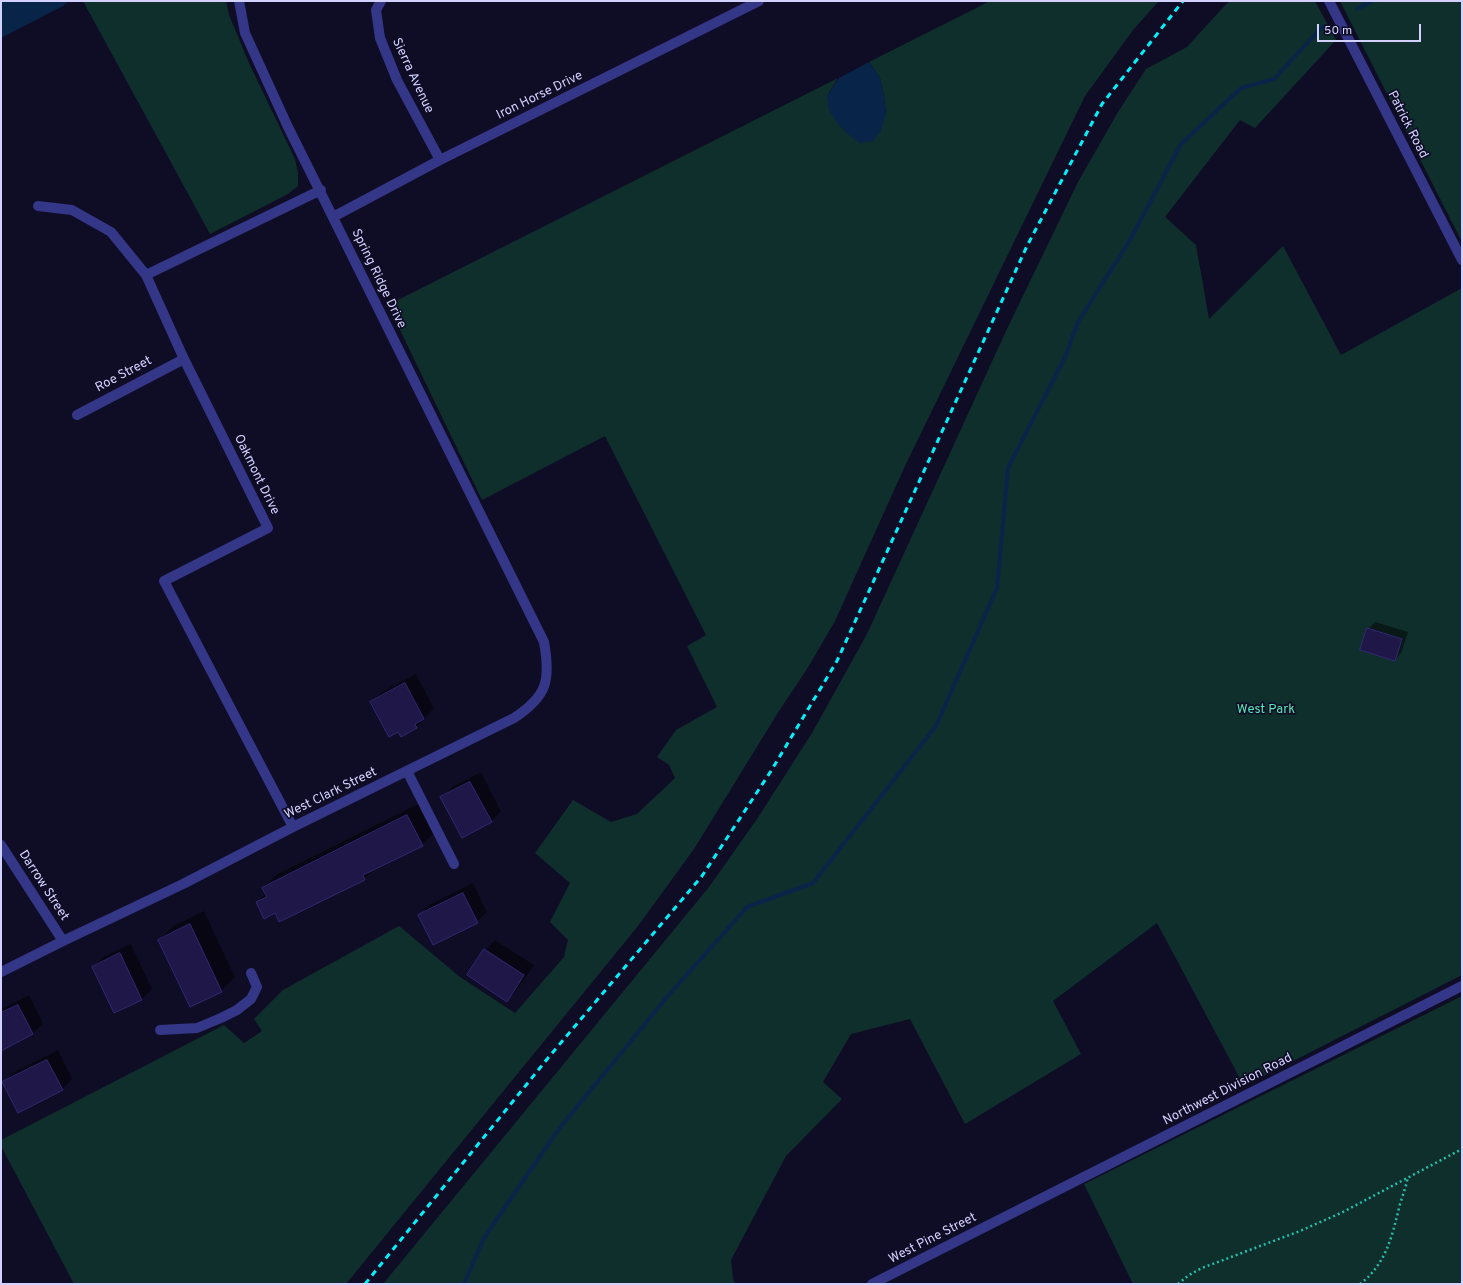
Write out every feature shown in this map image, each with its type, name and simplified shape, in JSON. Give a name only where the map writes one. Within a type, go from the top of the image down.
[{"type":"street","name":"Spring Ridge Drive","points":[[239,1],[245,33],[288,126],[506,564]]},
{"type":"street","name":"Sierra Avenue","points":[[381,1],[376,10],[380,38],[397,80],[440,160]]},
{"type":"street","name":"Iron Horse Drive","points":[[333,217],[440,160],[759,1]]},
{"type":"street","name":"Patrick Road","points":[[1329,1],[1462,260]]},
{"type":"street","points":[[146,275],[321,190]]},
{"type":"street","name":"Oakmont Drive","points":[[38,206],[72,210],[111,232],[146,275],[184,359],[268,528],[164,582],[293,827]]},
{"type":"street","name":"Roe Street","points":[[77,415],[184,359]]},
{"type":"street","name":"West Clark Street","points":[[1,972],[63,940],[190,880],[293,827],[514,718],[530,707],[538,699],[544,688],[547,674],[547,659],[544,642],[506,564]]},
{"type":"street","points":[[407,771],[454,864]]},
{"type":"street","name":"Darrow Street","points":[[1,845],[63,940]]},
{"type":"street","points":[[160,1030],[196,1028],[237,1010],[251,1000],[257,987],[251,973]]},
{"type":"street","name":"Northwest Division Road","points":[[1005,1218],[1462,986]]},
{"type":"street","name":"West Pine Street","points":[[877,1283],[1005,1218]]},
{"type":"path","points":[[1178,1284],[1189,1275],[1202,1268],[1300,1231],[1343,1212],[1395,1186],[1408,1177],[1462,1149]]},
{"type":"path","points":[[1360,1284],[1379,1264],[1391,1241],[1408,1177]]},
{"type":"green space","points":[[83,1],[226,1],[229,15],[249,63],[295,159],[298,173],[298,186],[288,194],[210,234]]},
{"type":"green space","points":[[990,1],[1159,1],[1133,30],[1085,96],[905,466],[835,621],[807,669],[779,711],[694,849],[638,926],[346,1284],[74,1284],[1,1146],[1,1140],[224,1025],[244,1043],[262,1031],[254,1019],[283,990],[399,926],[460,977],[515,1013],[564,957],[568,940],[550,922],[570,883],[535,853],[573,800],[611,822],[637,814],[675,778],[669,765],[657,757],[676,730],[717,707],[687,646],[706,635],[605,436],[482,500],[388,305],[838,78],[827,96],[886,113],[880,78],[869,62]]},
{"type":"green space","name":"West Park","points":[[1229,1],[1315,1],[1336,40],[1255,128],[1240,120],[1165,217],[1196,245],[1209,319],[1283,246],[1341,355],[1462,288],[1462,975],[1244,1086],[1157,923],[1053,1001],[1081,1054],[965,1124],[910,1019],[851,1034],[823,1082],[842,1099],[786,1156],[731,1260],[735,1284],[383,1284],[709,887],[757,819],[812,733],[867,634],[1006,331],[1078,182],[1118,112],[1146,69],[1187,47]]},
{"type":"green space","points":[[1340,1],[1462,1],[1462,242]]},
{"type":"green space","points":[[1462,996],[1462,1284],[1133,1284],[1084,1184]]},
{"type":"water","points":[[1,1],[69,1],[63,6],[1,38]]},
{"type":"water","points":[[869,62],[880,78],[886,113],[881,131],[873,141],[860,143],[838,124],[829,110],[827,96],[839,78]]},
{"type":"building","points":[[1367,628],[1402,639],[1395,661],[1360,650]]},
{"type":"building","points":[[405,683],[424,719],[415,724],[417,728],[401,737],[398,732],[389,737],[370,702]]},
{"type":"building","points":[[470,782],[492,822],[462,838],[440,797]]},
{"type":"building","points":[[407,815],[423,846],[363,875],[365,880],[279,922],[275,913],[264,919],[256,902],[267,897],[262,888]]},
{"type":"building","points":[[463,893],[478,923],[433,945],[418,915]]},
{"type":"building","points":[[190,924],[222,992],[190,1007],[158,940]]},
{"type":"building","points":[[484,949],[524,975],[507,1002],[467,975]]},
{"type":"building","points":[[120,953],[142,1000],[114,1013],[92,967]]},
{"type":"building","points":[[18,1005],[33,1034],[1,1051],[1,1013]]},
{"type":"building","points":[[47,1060],[63,1090],[18,1113],[2,1082]]},
{"type":"waterway","points":[[1357,9],[1372,1]]},
{"type":"waterway","points":[[464,1284],[484,1238],[558,1130],[667,997],[747,907],[813,883],[936,726],[997,588],[1008,468],[1065,357],[1078,322],[1130,240],[1181,144],[1241,88],[1274,79],[1322,27]]},
{"type":"railway","points":[[365,1284],[548,1058],[702,876],[771,771],[837,661],[1027,246],[1102,104],[1183,1]]}]
